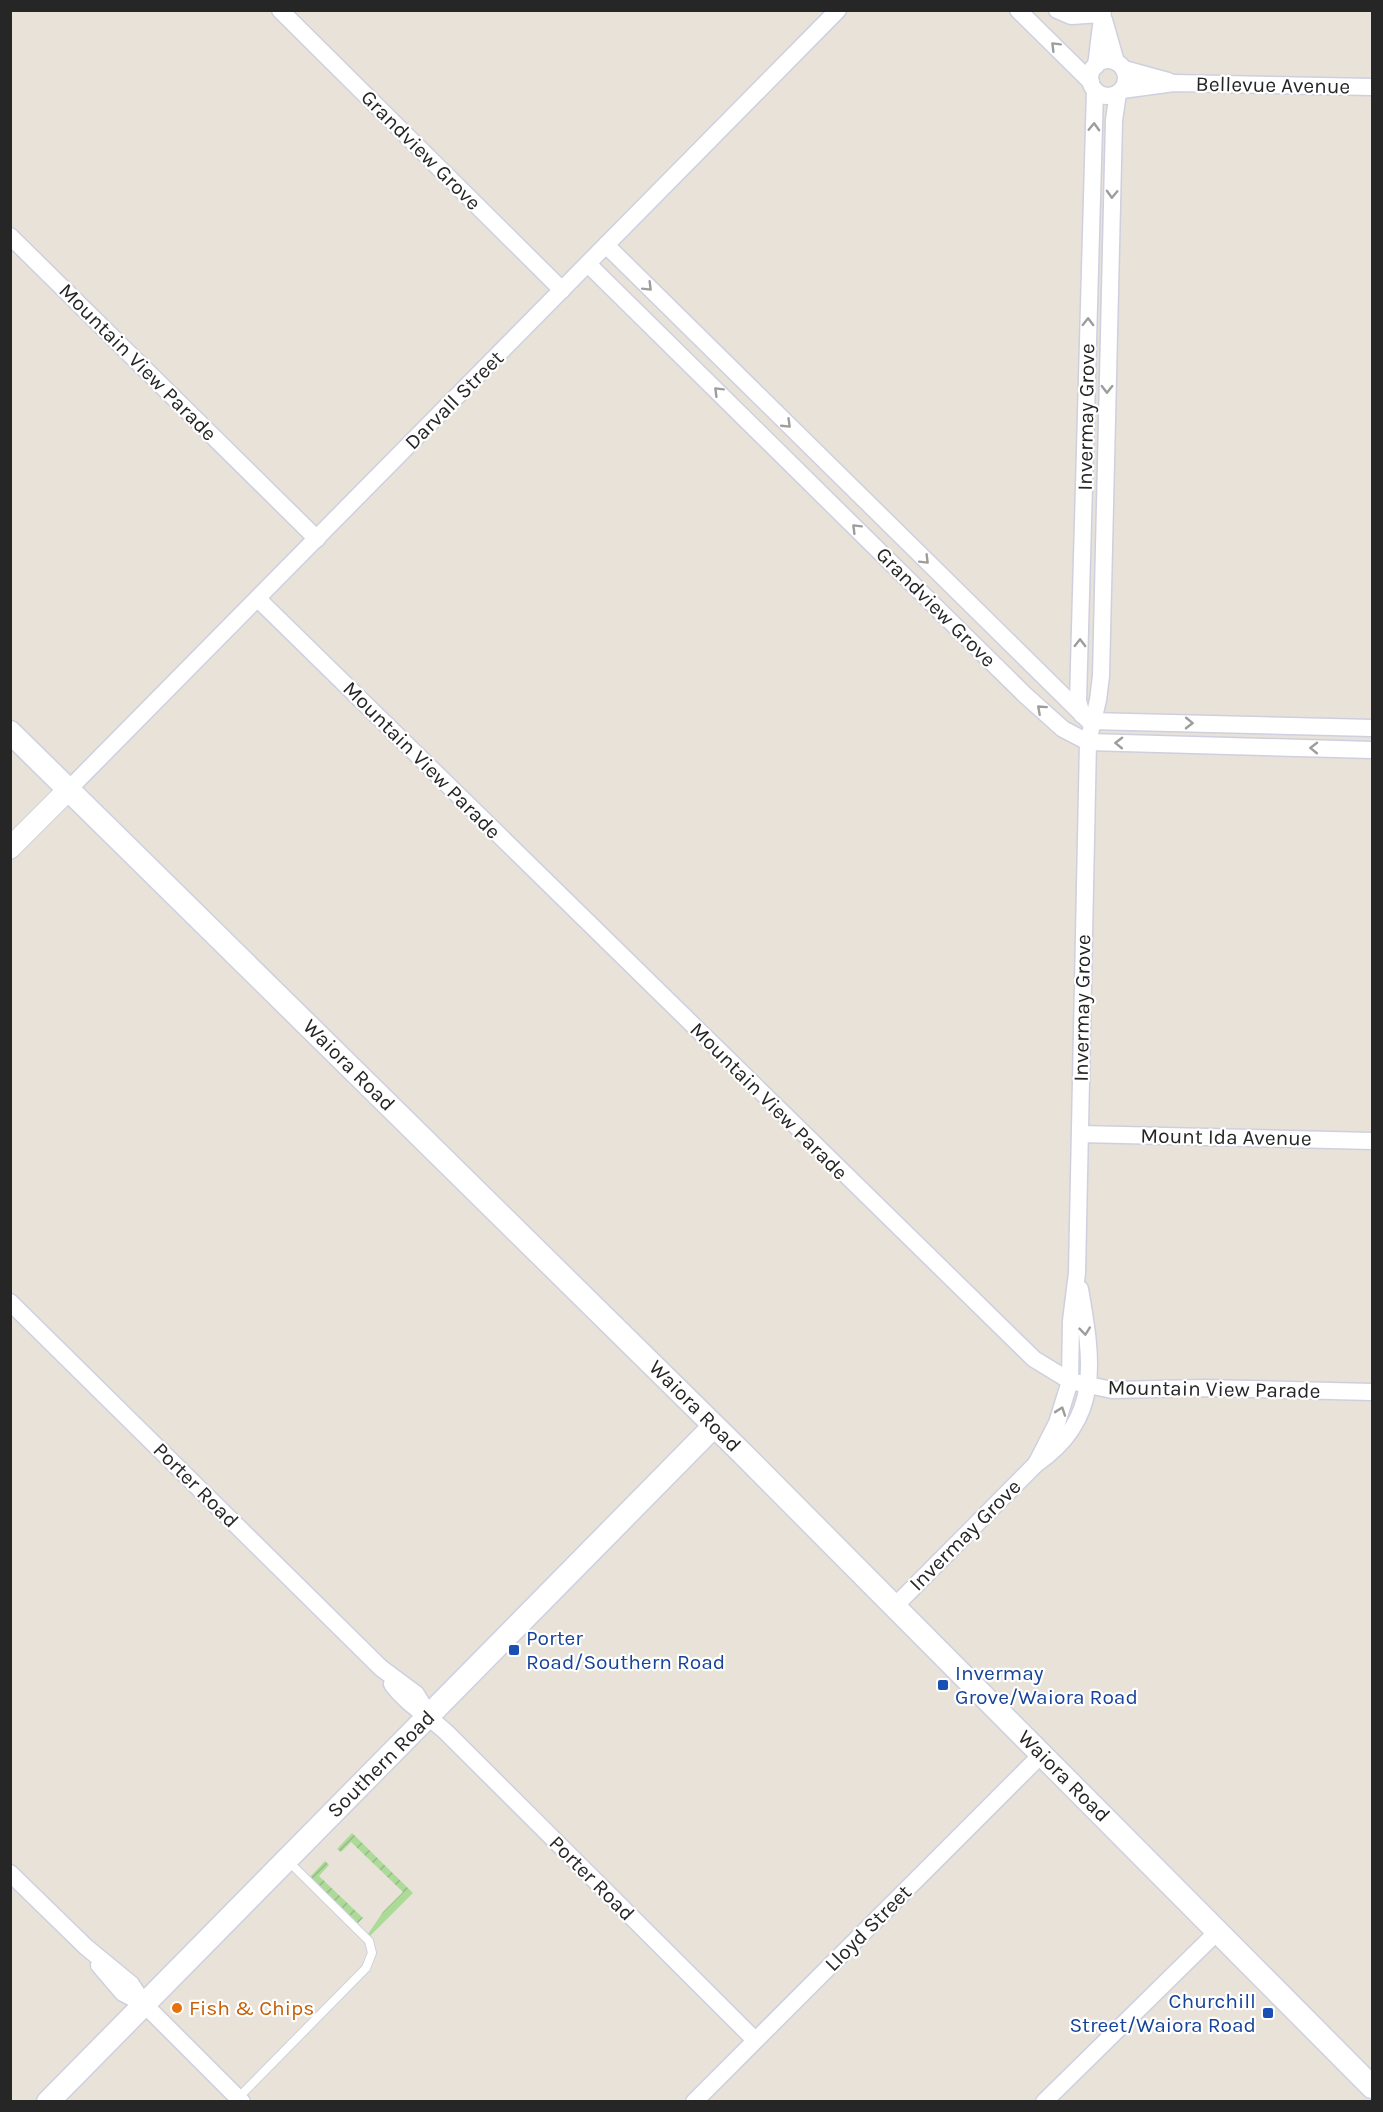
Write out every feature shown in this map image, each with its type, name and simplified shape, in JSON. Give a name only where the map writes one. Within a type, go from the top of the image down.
[{"type":"main road","name":"Waiora Road","points":[[10,732],[895,1606],[1372,2087]]},
{"type":"main road","name":"Southern Road","points":[[48,2102],[714,1426]]},
{"type":"street","name":"Grandview Grove","points":[[280,10],[562,290]]},
{"type":"street","name":"Darvall Street","points":[[69,789],[838,10]]},
{"type":"street","points":[[1018,10],[1094,79],[1103,96],[1120,92],[1126,80],[1102,12],[1071,16],[1057,10]]},
{"type":"street","name":"Invermay Grove","points":[[1087,718],[1078,700],[1094,79],[1102,12]]},
{"type":"street","points":[[1094,79],[1105,61],[1120,66]]},
{"type":"street","name":"Bellevue Avenue","points":[[1120,66],[1174,83]]},
{"type":"street","name":"Bellevue Avenue","points":[[1120,92],[1174,83],[1372,87]]},
{"type":"street","name":"Invermay Grove","points":[[1036,1464],[1057,1423],[1070,1382],[1071,1321],[1077,1274],[1087,718],[1101,676],[1113,155],[1120,92]]},
{"type":"street","name":"Mountain View Parade","points":[[10,236],[317,539]]},
{"type":"street","name":"Grandview Grove","points":[[606,245],[1087,718]]},
{"type":"street","name":"Grandview Grove","points":[[588,264],[1063,729],[1088,742],[1372,750]]},
{"type":"street","name":"Mountain View Parade","points":[[258,599],[1019,1347],[1043,1366],[1070,1382],[1112,1390],[1204,1388],[1372,1392]]},
{"type":"street","points":[[1087,718],[1372,728]]},
{"type":"street","points":[[10,848],[69,789]]},
{"type":"street","name":"Mount Ida Avenue","points":[[1080,1134],[1372,1141]]},
{"type":"street","name":"Invermay Grove","points":[[895,1606],[1036,1464],[1057,1450],[1080,1418],[1087,1398],[1088,1386],[1086,1339],[1077,1274]]},
{"type":"street","name":"Porter Road","points":[[10,1302],[381,1668],[416,1694],[429,1715],[755,2040]]},
{"type":"street","name":"Lloyd Street","points":[[693,2102],[1042,1754]]},
{"type":"street","points":[[10,1873],[86,1947],[131,1984],[144,2004],[240,2100]]},
{"type":"street","points":[[1044,2102],[1218,1931]]},
{"type":"lane","points":[[240,2100],[366,1968],[372,1953],[369,1941],[287,1859]]},
{"type":"green space","points":[[352,1833],[413,1893],[370,1936],[368,1934],[383,1912],[403,1892],[351,1842],[341,1852],[337,1849]]},
{"type":"green space","points":[[325,1861],[329,1865],[319,1876],[363,1918],[358,1923],[310,1877]]},
{"type":"place","name":"Porter Road/Southern Road","points":[[514,1650]]},
{"type":"place","name":"Invermay Grove/Waiora Road","points":[[943,1685]]},
{"type":"place","name":"Fish & Chips","points":[[177,2008]]},
{"type":"place","name":"Churchill Street/Waiora Road","points":[[1268,2013]]}]
